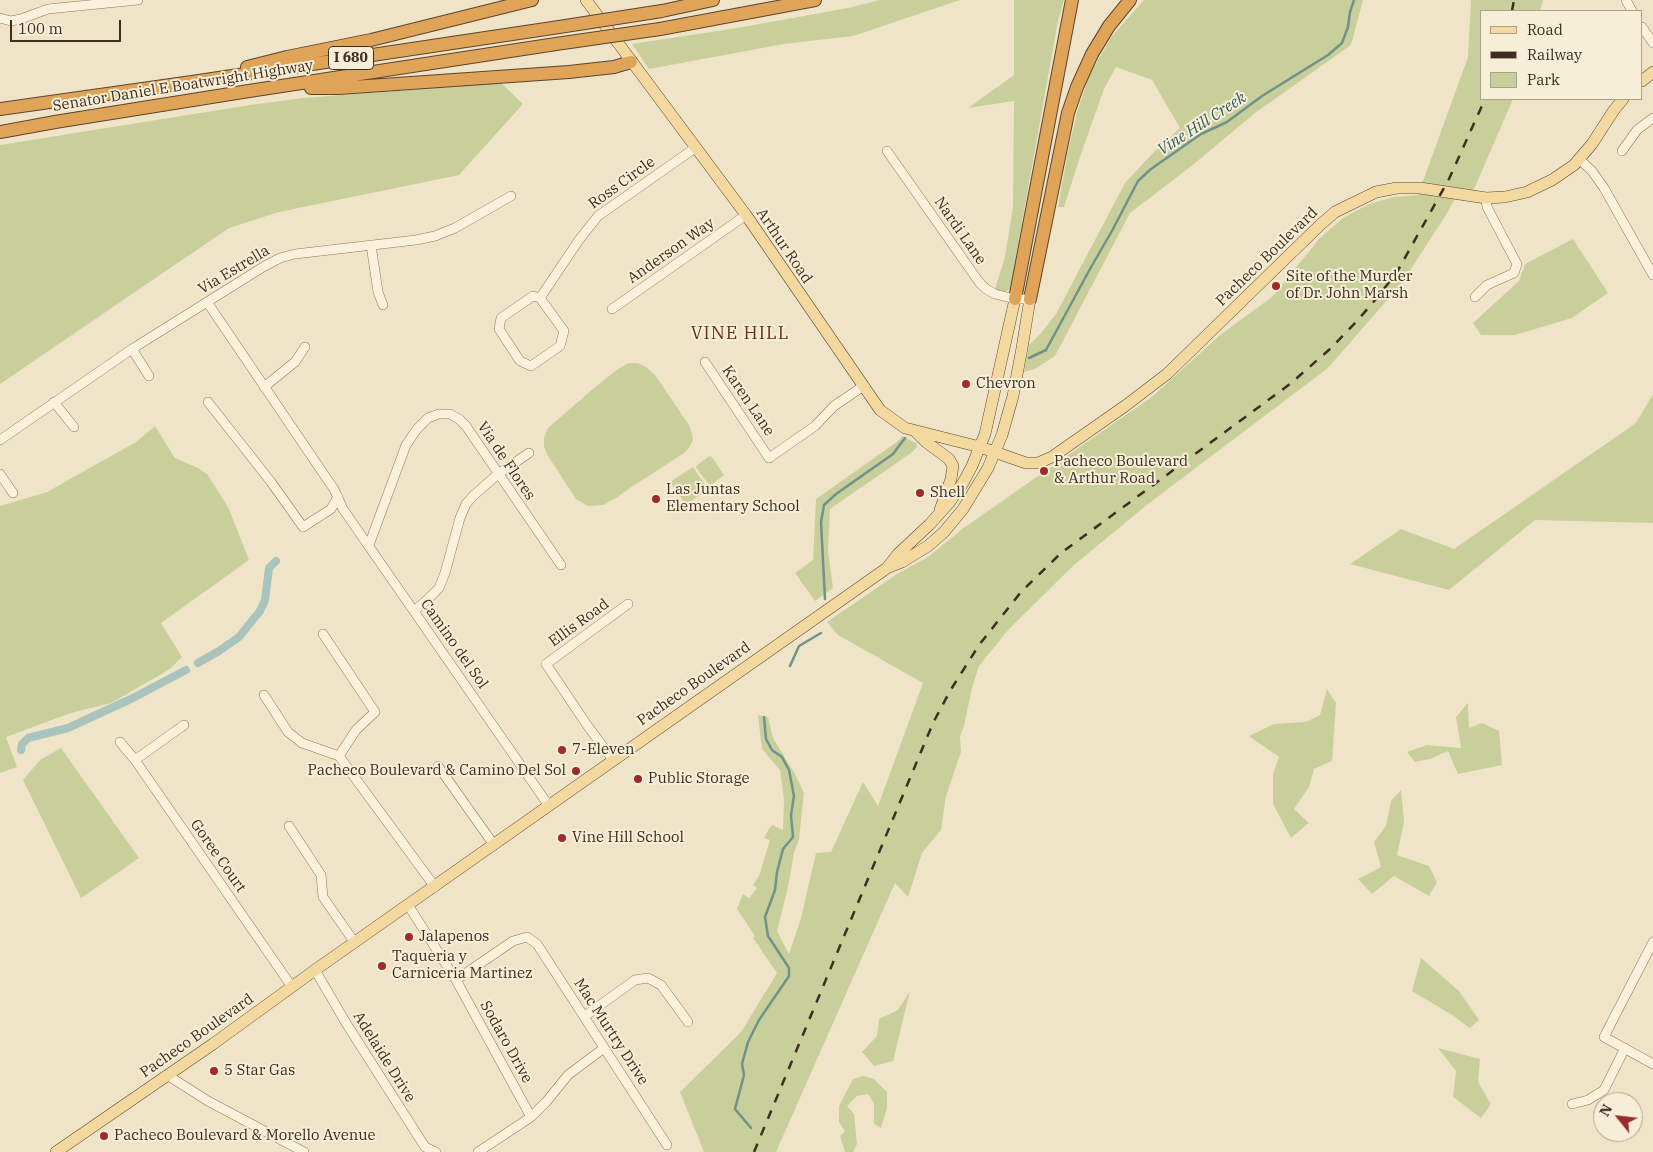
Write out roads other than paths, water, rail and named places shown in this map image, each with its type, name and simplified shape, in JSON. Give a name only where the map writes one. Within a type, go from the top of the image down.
[{"type":"highway","points":[[192,82],[278,59],[371,40],[532,0]]},
{"type":"highway","name":"Senator Daniel E Boatwright Highway","points":[[0,109],[559,27],[662,11],[713,0]]},
{"type":"highway","name":"Senator Daniel E Boatwright Highway","points":[[0,132],[281,86],[660,29],[815,0]]},
{"type":"highway","points":[[1015,299],[1072,0]]},
{"type":"highway","points":[[1030,299],[1068,113],[1092,54],[1109,26],[1130,0]]},
{"type":"highway","points":[[281,86],[339,88],[569,72],[614,67],[631,62]]},
{"type":"main road","name":"Arthur Road","points":[[586,0],[746,215],[862,387],[885,415],[899,425],[915,431],[980,447],[995,453]]},
{"type":"main road","points":[[1643,80],[1653,72]]},
{"type":"main road","name":"Pacheco Boulevard","points":[[995,453],[1026,463],[1038,463],[1052,457],[1125,406],[1167,374],[1335,212],[1376,192],[1397,188],[1420,188],[1486,198],[1505,197],[1527,192],[1552,180],[1574,165],[1592,144],[1622,100]]},
{"type":"main road","name":"Pacheco Boulevard","points":[[888,568],[898,554],[949,503],[963,483],[980,447],[996,386],[1015,299]]},
{"type":"main road","name":"Pacheco Boulevard","points":[[56,1152],[228,1034],[354,942],[613,760],[888,568],[928,546],[944,532],[963,509],[988,468],[1002,435],[1016,381],[1030,299]]},
{"type":"main road","points":[[915,431],[949,459],[953,466],[951,479],[939,514]]},
{"type":"street","points":[[0,18],[20,19],[48,9],[138,0]]},
{"type":"street","points":[[1643,28],[1653,43]]},
{"type":"street","points":[[1622,151],[1637,130],[1653,118]]},
{"type":"street","name":"Ross Circle","points":[[540,298],[579,240],[598,216],[695,148]]},
{"type":"street","name":"Nardi Lane","points":[[887,151],[979,282],[995,294],[1015,299],[1030,299]]},
{"type":"street","points":[[1579,159],[1592,171],[1604,188],[1653,275]]},
{"type":"street","name":"Via Estrella","points":[[0,440],[132,349],[280,258],[295,254],[416,240],[435,236],[455,228],[511,196]]},
{"type":"street","points":[[1475,296],[1487,285],[1514,272],[1517,264],[1487,207],[1486,198]]},
{"type":"street","name":"Anderson Way","points":[[612,309],[746,215]]},
{"type":"street","points":[[371,245],[378,292],[383,304]]},
{"type":"street","points":[[533,296],[540,298],[564,331],[560,346],[531,366],[520,361],[499,329],[501,318],[533,296]]},
{"type":"street","name":"Camino del Sol","points":[[207,302],[328,479],[343,509],[549,806]]},
{"type":"street","points":[[264,387],[295,362],[305,347]]},
{"type":"street","points":[[132,349],[149,376]]},
{"type":"street","name":"Karen Lane","points":[[705,362],[770,458],[815,426],[834,406],[862,387]]},
{"type":"street","points":[[54,402],[74,427]]},
{"type":"street","points":[[208,402],[271,482],[303,527],[331,509],[338,497]]},
{"type":"street","name":"Via de Flores","points":[[369,545],[406,445],[417,429],[428,418],[439,414],[450,414],[466,426],[561,565]]},
{"type":"street","points":[[414,611],[439,588],[466,504],[472,496],[498,474],[529,453]]},
{"type":"street","points":[[0,474],[13,493]]},
{"type":"street","name":"Ellis Road","points":[[613,760],[546,664],[628,604]]},
{"type":"street","points":[[323,634],[375,712],[356,730],[339,756]]},
{"type":"street","points":[[264,694],[288,732],[302,743],[339,756],[434,887]]},
{"type":"street","points":[[135,760],[184,725]]},
{"type":"street","name":"Goree Court","points":[[120,742],[135,760],[292,987]]},
{"type":"street","points":[[438,766],[494,845]]},
{"type":"street","points":[[289,826],[321,874],[323,897],[354,942]]},
{"type":"street","name":"Sodaro Drive","points":[[408,905],[456,980],[531,1117]]},
{"type":"street","name":"Mac Murtry Drive","points":[[456,980],[513,941],[527,937],[538,944],[667,1145]]},
{"type":"street","points":[[1653,942],[1604,1037],[1653,1064]]},
{"type":"street","name":"Adelaide Drive","points":[[315,970],[346,1023],[425,1147],[436,1152]]},
{"type":"street","points":[[585,1016],[635,980],[648,978],[661,984],[688,1022]]},
{"type":"street","points":[[478,1152],[531,1117],[568,1075],[604,1048]]},
{"type":"street","points":[[1572,1104],[1588,1100],[1604,1090],[1625,1048]]},
{"type":"street","points":[[167,1075],[208,1101],[304,1152]]},
{"type":"waterway","name":"Vine Hill Creek","points":[[1029,358],[1046,350],[1138,181],[1151,169],[1201,134],[1227,122],[1262,96],[1328,55],[1342,43],[1354,0]]},
{"type":"waterway","name":"Vine Hill Creek","points":[[825,599],[821,522],[824,505],[836,494],[893,454],[905,438]]},
{"type":"waterway","points":[[198,663],[239,637],[260,611],[265,600],[269,568],[276,561]]},
{"type":"waterway","name":"Vine Hill Creek","points":[[790,666],[799,646],[821,633]]},
{"type":"waterway","points":[[21,750],[22,744],[28,738],[68,728],[133,698],[186,670]]},
{"type":"waterway","points":[[751,1128],[735,1109],[744,1075],[742,1064],[748,1042],[759,1020],[789,976],[789,968],[768,936],[765,917],[775,890],[783,849],[793,837],[791,815],[794,796],[789,770],[782,757],[772,750],[766,739],[764,717]]},
{"type":"railway","points":[[1512,10],[1514,0]]},
{"type":"railway","points":[[754,1152],[933,723],[950,691],[979,645],[1021,592],[1061,553],[1290,384],[1330,349],[1356,322],[1397,272],[1449,179],[1485,100]]},
{"type":"place","name":"Site of the Murder of Dr. John Marsh","points":[[1276,286]]},
{"type":"place","name":"Chevron","points":[[966,384]]},
{"type":"place","name":"Pacheco Boulevard & Arthur Road","points":[[1044,471]]},
{"type":"place","name":"Shell","points":[[920,493]]},
{"type":"place","name":"Las Juntas Elementary School","points":[[656,499]]},
{"type":"place","name":"7-Eleven","points":[[562,750]]},
{"type":"place","name":"Pacheco Boulevard & Camino Del Sol","points":[[576,771]]},
{"type":"place","name":"Public Storage","points":[[638,779]]},
{"type":"place","name":"Vine Hill School","points":[[562,838]]},
{"type":"place","name":"Jalapenos","points":[[409,937]]},
{"type":"place","name":"Taqueria y Carniceria Martinez","points":[[382,966]]},
{"type":"place","name":"5 Star Gas","points":[[214,1071]]},
{"type":"place","name":"Pacheco Boulevard & Morello Avenue","points":[[104,1136]]},
{"type":"district","name":"VINE HILL","points":[[740,334]]}]
